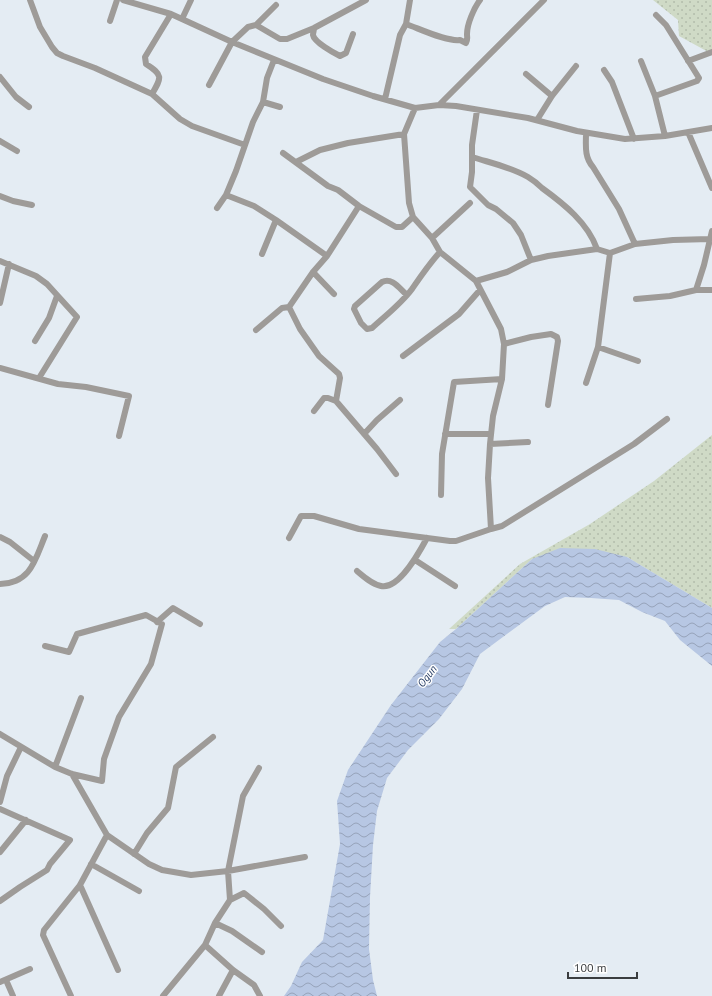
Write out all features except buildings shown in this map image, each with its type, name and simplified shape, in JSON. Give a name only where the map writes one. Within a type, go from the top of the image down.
[{"type":"street","points":[[30,0],[40,27],[57,53],[95,68],[152,94],[180,119],[192,126],[245,145]]},
{"type":"street","points":[[110,21],[117,0]]},
{"type":"street","points":[[123,0],[171,14],[274,60],[323,79],[415,108],[439,105],[477,110],[537,120],[586,133],[625,140],[665,136],[712,128]]},
{"type":"street","points":[[182,19],[191,0]]},
{"type":"street","points":[[256,25],[283,40],[314,28],[366,0]]},
{"type":"street","points":[[385,99],[400,35],[406,24],[410,0]]},
{"type":"street","points":[[406,24],[445,38],[460,40],[466,43],[472,12],[480,0]]},
{"type":"street","points":[[439,105],[544,0]]},
{"type":"street","points":[[209,85],[232,42],[248,27],[256,25],[276,6]]},
{"type":"street","points":[[152,94],[158,84],[160,75],[146,64],[145,57],[171,14]]},
{"type":"street","points":[[655,96],[699,80],[698,76],[666,25],[656,15]]},
{"type":"street","points":[[314,28],[314,38],[340,56],[346,53],[353,34]]},
{"type":"street","points":[[688,61],[712,52]]},
{"type":"street","points":[[217,208],[226,195],[253,122],[264,102],[267,78],[274,60]]},
{"type":"street","points":[[640,61],[655,96],[665,136]]},
{"type":"street","points":[[537,120],[552,96],[576,66]]},
{"type":"street","points":[[604,70],[612,82],[634,139]]},
{"type":"street","points":[[526,74],[552,96]]},
{"type":"street","points":[[0,77],[16,98],[29,107]]},
{"type":"street","points":[[264,102],[280,107]]},
{"type":"street","points":[[415,108],[404,134],[409,203],[413,217],[432,238],[440,252],[476,281],[500,324],[504,344],[502,379],[493,416],[490,444],[488,478],[491,529]]},
{"type":"street","points":[[477,110],[472,145],[472,172],[470,187],[488,205],[496,209],[513,223],[521,235],[532,260]]},
{"type":"street","points":[[688,132],[712,188]]},
{"type":"street","points":[[586,133],[588,162],[593,167],[619,209],[635,244]]},
{"type":"street","points":[[296,162],[327,148],[404,134]]},
{"type":"street","points":[[0,141],[17,151]]},
{"type":"street","points":[[283,153],[328,186],[338,190],[359,206],[396,227],[402,227],[413,217]]},
{"type":"street","points":[[472,157],[501,166],[528,177],[557,199],[576,217],[588,231],[597,249]]},
{"type":"street","points":[[226,195],[254,206],[327,256]]},
{"type":"street","points":[[0,196],[13,201],[32,205]]},
{"type":"street","points":[[432,238],[470,204]]},
{"type":"street","points":[[288,308],[313,272],[327,256],[359,206]]},
{"type":"street","points":[[262,254],[276,220]]},
{"type":"street","points":[[696,290],[712,230]]},
{"type":"street","points":[[476,281],[507,272],[532,260],[548,256],[597,249],[610,253],[635,244],[673,240],[710,239]]},
{"type":"street","points":[[407,295],[390,280],[386,280],[355,306],[354,309],[364,326],[370,330],[407,295],[440,252]]},
{"type":"street","points":[[586,383],[598,347],[610,253]]},
{"type":"street","points":[[0,261],[36,276],[77,317],[39,378]]},
{"type":"street","points":[[0,303],[9,264]]},
{"type":"street","points":[[313,272],[334,294]]},
{"type":"street","points":[[403,356],[459,314],[480,290]]},
{"type":"street","points":[[636,299],[670,296],[696,290],[712,290]]},
{"type":"street","points":[[35,341],[49,318],[57,296]]},
{"type":"street","points":[[256,330],[282,308],[288,308]]},
{"type":"street","points":[[288,308],[300,329],[319,356],[339,374],[340,378],[336,401]]},
{"type":"street","points":[[504,344],[531,337],[551,334],[557,337],[558,341],[548,405]]},
{"type":"street","points":[[598,347],[638,361]]},
{"type":"street","points":[[0,368],[58,384],[86,387],[130,396],[118,436]]},
{"type":"street","points":[[441,495],[442,454],[454,382],[502,379]]},
{"type":"street","points":[[314,411],[324,398],[336,401],[396,474]]},
{"type":"street","points":[[364,434],[377,420],[400,400]]},
{"type":"street","points":[[289,538],[301,516],[306,515],[359,529],[456,541],[502,526],[516,518],[634,444],[667,419]]},
{"type":"street","points":[[445,434],[491,434]]},
{"type":"street","points":[[490,444],[528,442]]},
{"type":"street","points":[[0,536],[34,561]]},
{"type":"street","points":[[0,584],[7,584],[20,580],[28,573],[45,536]]},
{"type":"street","points":[[357,571],[366,579],[382,586],[394,583],[415,560],[427,538]]},
{"type":"street","points":[[415,560],[455,586]]},
{"type":"street","points":[[157,622],[173,608],[200,624]]},
{"type":"street","points":[[0,734],[55,767],[72,774],[102,780],[104,759],[119,717],[151,664],[162,624],[146,615],[77,634],[69,652],[45,646]]},
{"type":"street","points":[[55,767],[81,698]]},
{"type":"street","points":[[134,854],[148,833],[168,808],[176,767],[213,737]]},
{"type":"street","points":[[0,802],[7,776],[21,747]]},
{"type":"street","points":[[230,900],[228,871],[243,796],[259,768]]},
{"type":"street","points":[[0,774],[7,776]]},
{"type":"street","points":[[72,774],[107,835],[149,864],[162,870],[191,875],[228,871],[305,856]]},
{"type":"street","points":[[0,809],[70,840],[50,864],[47,870],[20,886],[0,901]]},
{"type":"street","points":[[0,852],[26,820]]},
{"type":"street","points":[[71,996],[44,935],[44,930],[80,884],[107,835]]},
{"type":"street","points":[[91,864],[140,891]]},
{"type":"street","points":[[80,884],[118,970]]},
{"type":"street","points":[[163,996],[205,945],[215,923],[230,900],[244,893],[264,909],[281,926]]},
{"type":"street","points":[[215,923],[232,931],[262,952]]},
{"type":"street","points":[[205,945],[233,970],[254,985],[260,996]]},
{"type":"street","points":[[13,996],[3,981],[30,969]]},
{"type":"street","points":[[219,996],[233,970]]},
{"type":"green space","points":[[653,0],[712,0],[712,54],[679,36],[678,20]]},
{"type":"green space","points":[[712,435],[712,608],[627,557],[532,559],[456,629],[449,629],[520,564],[590,524],[654,481]]},
{"type":"water","name":"Ogun","points":[[560,548],[595,549],[627,557],[712,608],[712,666],[680,640],[665,621],[642,612],[619,600],[591,598],[565,597],[545,606],[480,654],[462,689],[439,719],[408,750],[387,778],[377,811],[373,845],[369,949],[373,980],[377,996],[284,996],[291,986],[302,962],[323,940],[340,844],[337,801],[348,770],[391,705],[440,642],[532,559]]}]
